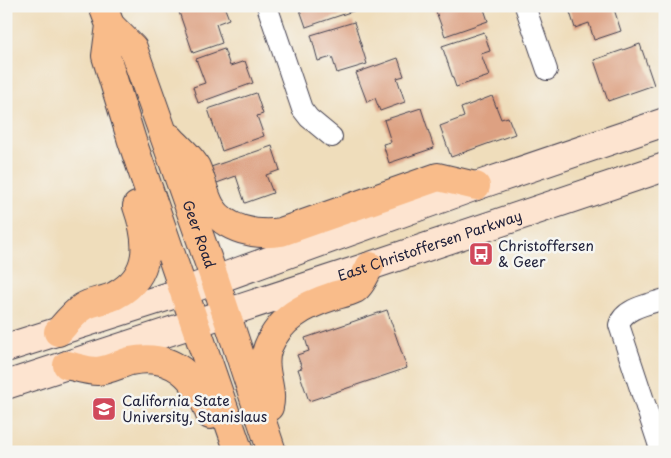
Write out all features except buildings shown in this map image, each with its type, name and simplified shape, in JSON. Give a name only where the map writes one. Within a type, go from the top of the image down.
[{"type":"main road","name":"Geer Road","points":[[106,15],[133,48],[215,280],[268,440]]},
{"type":"main road","name":"Geer Road","points":[[106,15],[106,56],[132,141],[185,291],[236,445]]},
{"type":"main road","points":[[162,130],[195,165],[207,198],[217,215],[234,227],[259,234],[281,232],[438,177],[476,186]]},
{"type":"main road","points":[[58,332],[83,307],[110,298],[124,290],[135,278],[146,257],[146,232],[129,184],[132,141]]},
{"type":"main road","points":[[268,440],[271,400],[266,378],[266,356],[277,331],[283,323],[300,310],[356,288],[370,266]]},
{"type":"main road","points":[[67,365],[97,371],[141,360],[174,365],[189,375],[196,383],[206,401],[213,422],[236,445]]},
{"type":"street","points":[[267,6],[302,109],[309,118],[332,136]]},
{"type":"street","points":[[525,6],[547,70]]},
{"type":"street","points":[[6,348],[185,291],[476,186],[665,122]]},
{"type":"street","name":"East Christoffersen Parkway","points":[[6,385],[196,324],[665,167]]},
{"type":"street","points":[[661,452],[620,330],[620,319],[629,311],[665,299]]},
{"type":"place","name":"Christoffersen & Geer","points":[[481,254]]},
{"type":"place","name":"California State University, Stanislaus","points":[[104,409]]}]
